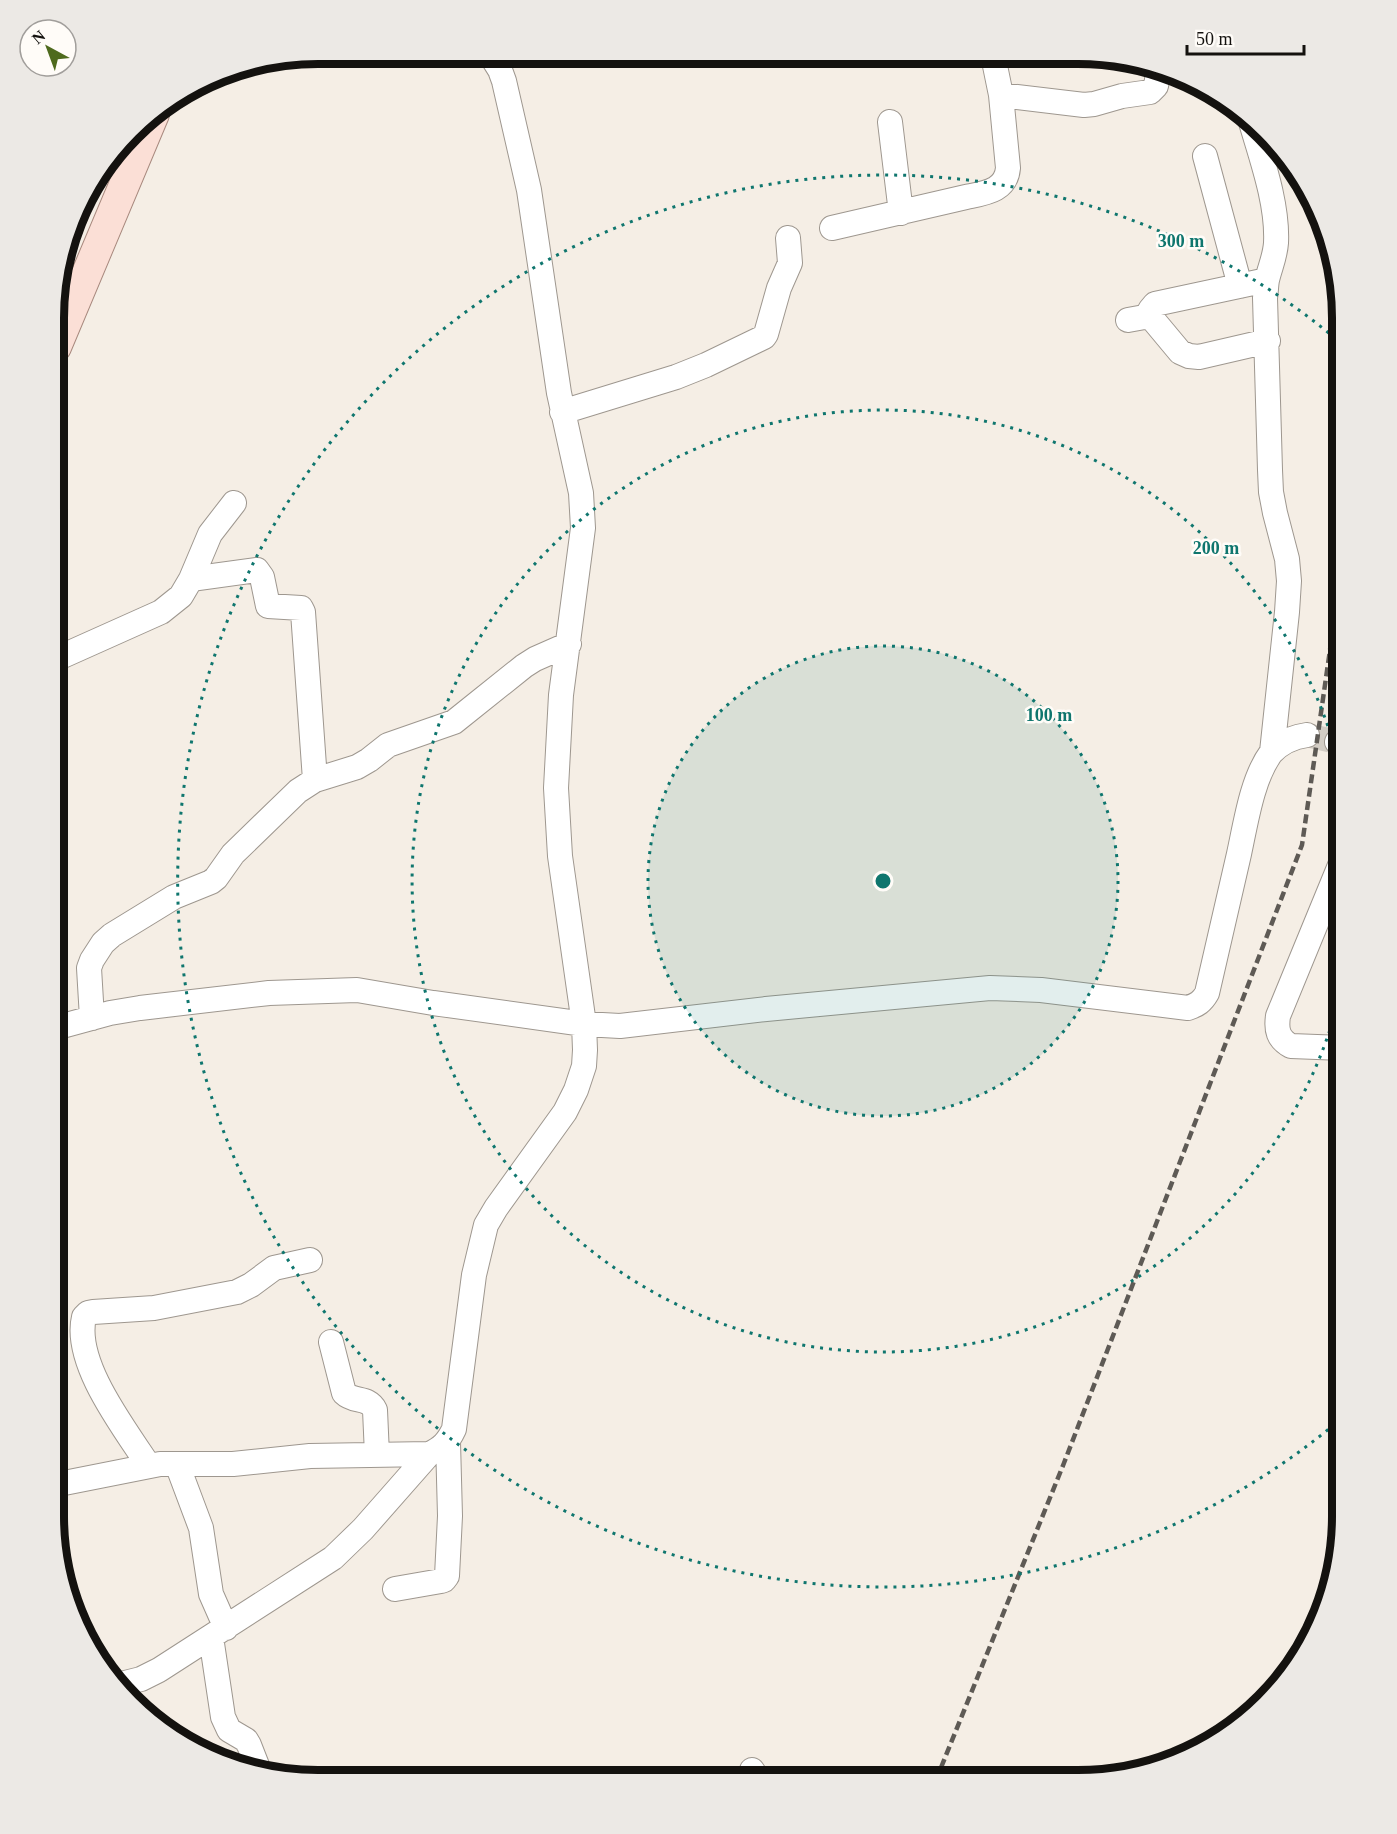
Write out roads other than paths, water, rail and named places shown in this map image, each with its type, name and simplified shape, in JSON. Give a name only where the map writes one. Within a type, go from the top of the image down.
[{"type":"main road","points":[[64,327],[147,131]]},
{"type":"street","points":[[128,1684],[159,1670],[333,1558],[439,1448],[454,1429],[474,1275],[486,1226],[496,1208],[565,1112],[584,1066],[584,1024],[556,814],[561,695],[583,528],[581,493],[562,412],[529,190],[504,81],[502,64]]},
{"type":"street","points":[[832,228],[986,192],[1000,186],[1007,177],[1008,168],[1001,95],[995,64]]},
{"type":"street","points":[[1001,95],[1084,105],[1094,104],[1112,98],[1150,92],[1156,86],[1157,77]]},
{"type":"street","points":[[890,122],[901,213]]},
{"type":"street","points":[[64,1026],[140,1008],[269,993],[357,990],[584,1024],[620,1026],[766,1009],[990,988],[1041,990],[1188,1008],[1202,1001],[1207,993],[1249,808],[1259,777],[1272,752],[1289,581],[1287,559],[1271,492],[1266,316],[1267,280],[1274,261],[1276,243],[1275,226],[1269,190],[1254,135]]},
{"type":"street","points":[[1205,156],[1240,286]]},
{"type":"street","points":[[562,412],[676,377],[764,337],[781,283],[790,263],[788,238]]},
{"type":"street","points":[[1267,280],[1155,304],[1139,318],[1189,356],[1199,357],[1268,341]]},
{"type":"street","points":[[64,655],[161,612],[181,596],[191,579],[210,534],[234,503]]},
{"type":"street","points":[[191,579],[257,570],[262,577],[268,606],[302,608],[315,780]]},
{"type":"street","points":[[92,1018],[90,968],[92,960],[103,943],[112,935],[174,897],[211,882],[233,854],[259,828],[298,791],[315,780],[357,767],[388,745],[454,722],[524,666],[569,644]]},
{"type":"street","points":[[1272,752],[1295,736],[1307,735]]},
{"type":"street","points":[[1332,885],[1278,1016],[1276,1028],[1284,1042],[1291,1046],[1332,1048]]},
{"type":"street","points":[[149,1466],[96,1381],[84,1348],[84,1317],[93,1312],[162,1306],[237,1292],[274,1268],[310,1260]]},
{"type":"street","points":[[331,1342],[344,1393],[348,1397],[367,1401],[375,1410],[377,1455]]},
{"type":"street","points":[[64,1483],[149,1466],[233,1464],[310,1456],[377,1455],[439,1448]]},
{"type":"street","points":[[395,1588],[441,1581],[447,1576],[450,1516],[439,1448]]},
{"type":"street","points":[[177,1464],[201,1528],[219,1632],[223,1717],[229,1730],[246,1740],[256,1762]]},
{"type":"tunnel","points":[[1307,735],[1332,741]]},
{"type":"railway","points":[[1328,267],[1332,322]]},
{"type":"railway","points":[[940,1770],[1064,1463],[1302,845],[1332,636]]}]
